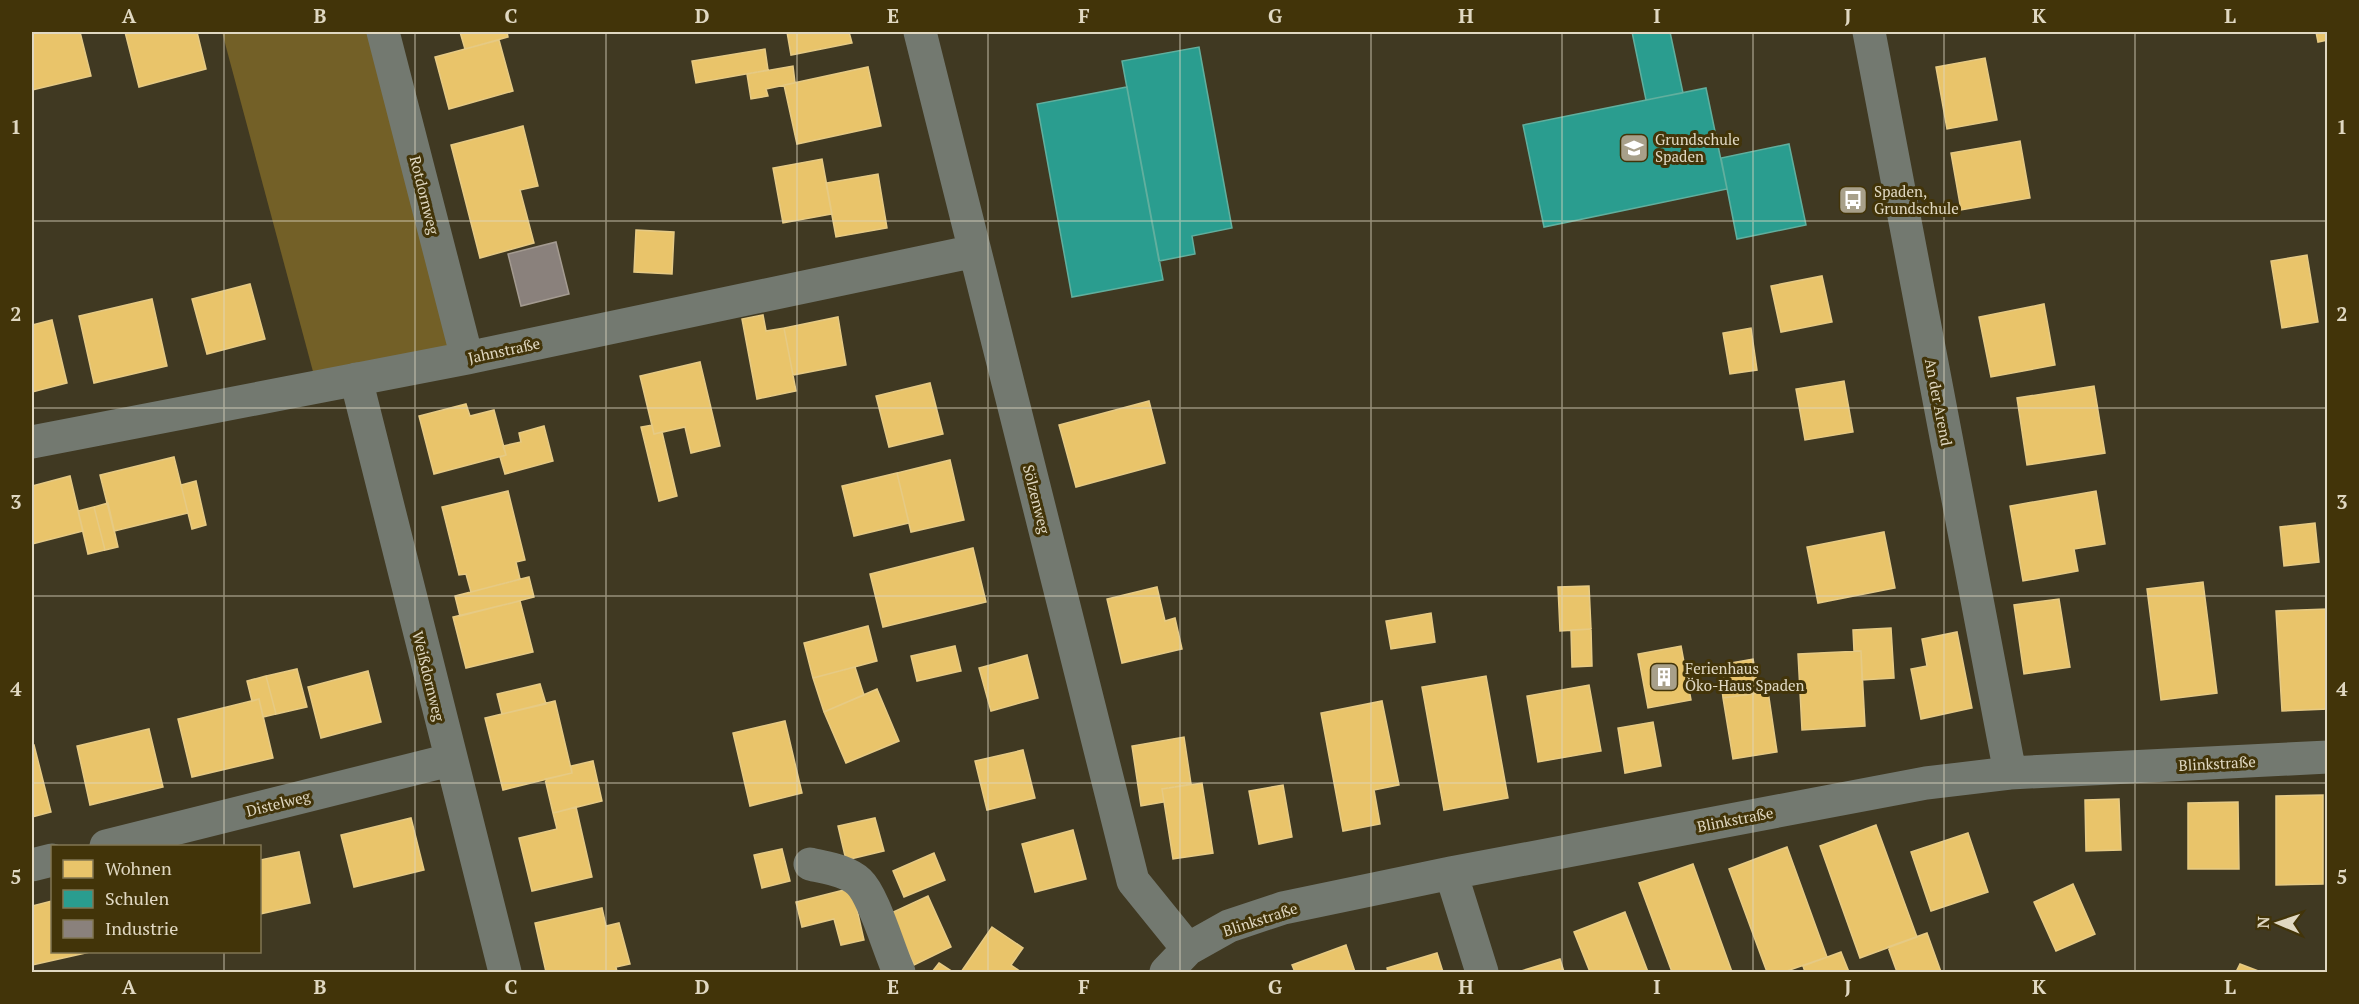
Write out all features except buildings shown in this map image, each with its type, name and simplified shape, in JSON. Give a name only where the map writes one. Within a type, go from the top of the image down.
[{"type":"street","name":"Rotdornweg","points":[[383,32],[466,358]]},
{"type":"street","name":"Sölzenweg","points":[[920,32],[1132,881],[1188,949]]},
{"type":"street","name":"An der Arend","points":[[1869,32],[2010,772]]},
{"type":"street","name":"Jahnstraße","points":[[32,442],[466,358],[975,251]]},
{"type":"street","name":"Weißdornweg","points":[[356,379],[505,972]]},
{"type":"street","name":"Blinkstraße","points":[[1166,972],[1188,949],[1229,926],[1283,908],[1451,873],[1926,783],[2010,772],[2328,758]]},
{"type":"street","name":"Distelweg","points":[[110,845],[450,760]]},
{"type":"street","points":[[32,865],[51,860]]},
{"type":"street","points":[[810,864],[841,872],[859,882],[871,902],[899,972]]},
{"type":"street","points":[[1451,873],[1482,972]]},
{"type":"shaded area","points":[[222,32],[367,32],[450,348],[315,379]]},
{"type":"place","name":"Grundschule Spaden","points":[[1634,148]]},
{"type":"place","name":"Spaden, Grundschule","points":[[1853,200]]},
{"type":"place","name":"Ferienhaus Öko-Haus Spaden","points":[[1664,677]]}]
